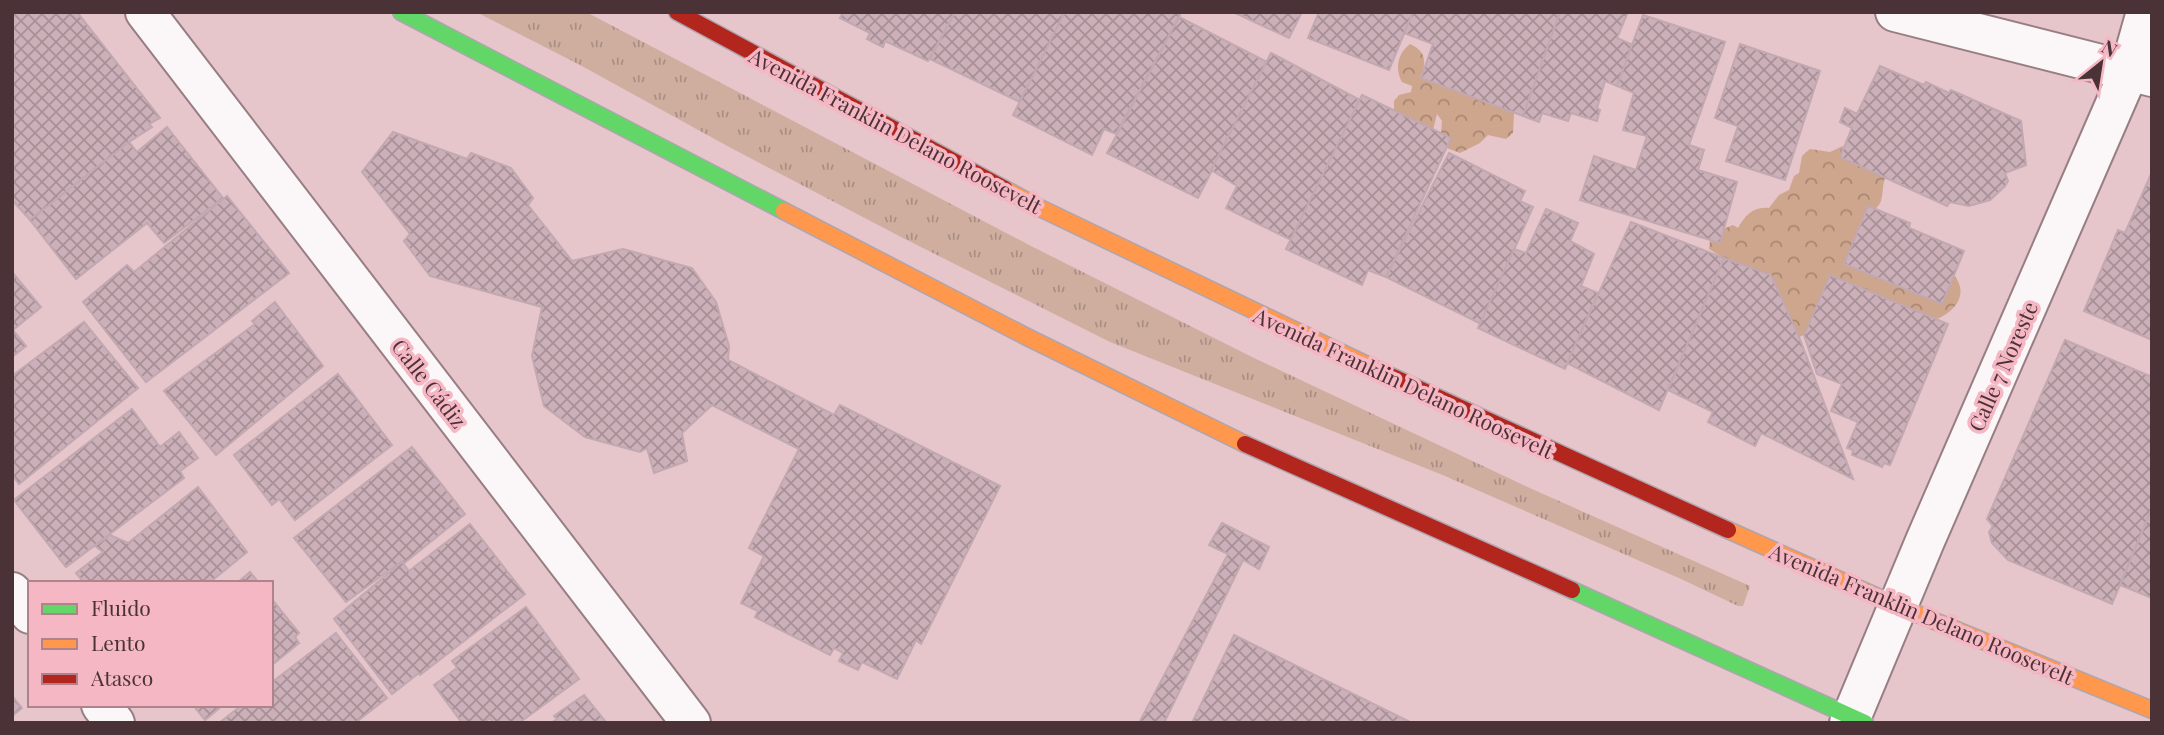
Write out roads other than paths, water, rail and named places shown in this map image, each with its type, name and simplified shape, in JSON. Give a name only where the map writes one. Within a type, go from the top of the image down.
[{"type":"main road","points":[[401,12],[1027,337],[1256,449],[1407,515],[1855,721]]},
{"type":"main road","name":"Avenida Franklin Delano Roosevelt","points":[[677,12],[1042,209],[1242,307],[1455,407],[1898,606],[2152,710]]},
{"type":"street","name":"Calle Cádiz","points":[[145,12],[167,28],[691,723]]},
{"type":"street","points":[[1895,12],[2140,74]]},
{"type":"street","name":"Calle 7 Noreste","points":[[1855,721],[1898,606],[2140,74],[2146,12]]},
{"type":"street","points":[[12,592],[28,612]]},
{"type":"street","points":[[103,707],[115,723]]}]
